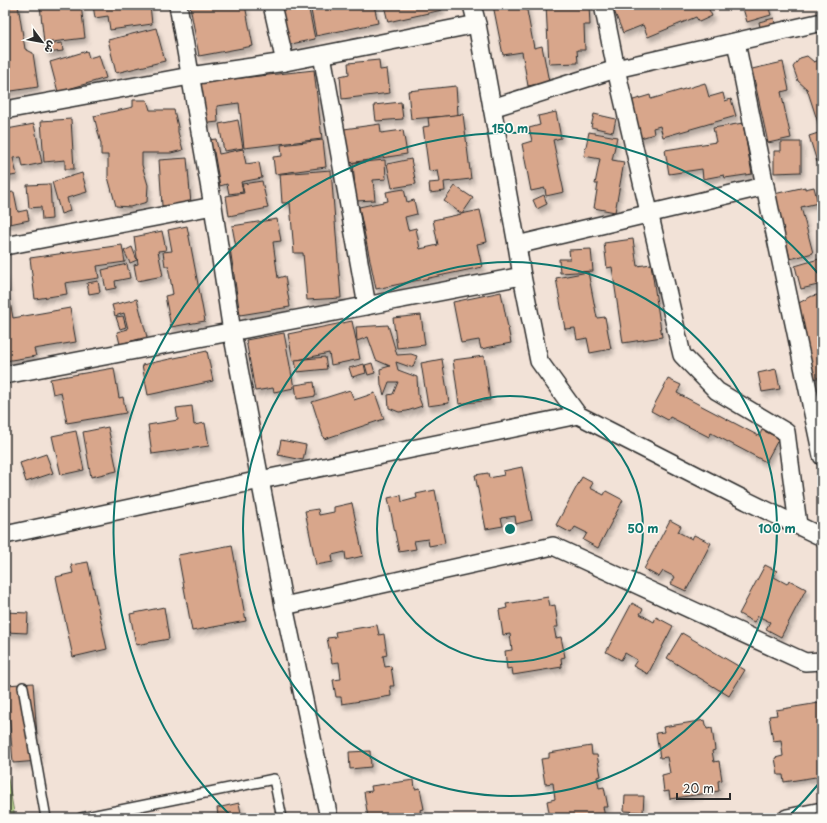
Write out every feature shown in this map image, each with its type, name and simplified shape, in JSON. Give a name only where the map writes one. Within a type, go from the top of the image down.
[{"type":"street","points":[[178,5],[213,206],[232,332],[284,606],[329,818]]},
{"type":"street","points":[[272,5],[284,62]]},
{"type":"street","points":[[472,5],[477,24],[522,276],[539,360],[578,415],[747,501],[822,537]]},
{"type":"street","points":[[603,5],[616,69],[682,355],[717,391],[786,432],[798,525]]},
{"type":"street","points":[[492,108],[616,69],[822,22]]},
{"type":"street","points":[[5,110],[190,76],[284,62],[477,24]]},
{"type":"street","points":[[736,42],[822,456]]},
{"type":"street","points":[[322,55],[366,306]]},
{"type":"street","points":[[517,245],[765,186]]},
{"type":"street","points":[[5,246],[213,206]]},
{"type":"street","points":[[5,375],[522,276]]},
{"type":"street","points":[[5,535],[260,480],[578,415]]},
{"type":"street","points":[[284,606],[553,546],[804,662],[822,661]]},
{"type":"street","points":[[787,818],[822,811]]},
{"type":"lane","points":[[23,687],[46,818]]},
{"type":"lane","points":[[81,818],[274,779],[282,818]]},
{"type":"green space","points":[[5,763],[15,818],[5,818]]},
{"type":"building","points":[[5,5],[18,5],[25,49],[33,53],[38,87],[5,92]]},
{"type":"building","points":[[40,5],[81,5],[85,38],[44,43]]},
{"type":"building","points":[[93,5],[150,5],[152,24],[110,30],[108,16],[95,18]]},
{"type":"building","points":[[186,5],[245,5],[253,46],[199,56],[190,6],[186,7]]},
{"type":"building","points":[[273,5],[308,5],[315,39],[282,46]]},
{"type":"building","points":[[310,5],[374,5],[378,23],[316,36]]},
{"type":"building","points":[[384,5],[441,5],[442,10],[388,22]]},
{"type":"building","points":[[493,5],[526,5],[534,48],[542,46],[549,82],[528,86],[522,52],[503,55]]},
{"type":"building","points":[[546,5],[589,5],[590,25],[584,25],[585,50],[577,50],[578,63],[549,64]]},
{"type":"building","points":[[620,5],[707,5],[712,16],[699,22],[696,17],[648,37],[643,25],[623,33],[613,8]]},
{"type":"building","points":[[742,5],[768,5],[771,15],[747,22]]},
{"type":"building","points":[[774,18],[776,29],[761,32],[759,22]]},
{"type":"building","points":[[156,28],[165,61],[116,73],[108,40]]},
{"type":"building","points":[[62,43],[63,51],[47,53],[46,45]]},
{"type":"building","points":[[87,51],[89,58],[99,55],[106,78],[58,92],[50,62]]},
{"type":"building","points":[[807,56],[814,62],[822,59],[822,160],[817,162],[809,136],[821,132],[807,89],[798,81],[793,67],[800,58]]},
{"type":"building","points":[[379,60],[380,70],[387,69],[390,93],[342,99],[340,76],[349,74],[348,63]]},
{"type":"building","points":[[783,62],[789,90],[781,92],[791,138],[768,143],[752,69]]},
{"type":"building","points":[[314,70],[322,139],[244,148],[239,103],[217,106],[218,122],[201,124],[196,83]]},
{"type":"building","points":[[705,83],[709,97],[723,93],[725,101],[731,99],[736,116],[663,137],[660,126],[653,128],[654,134],[634,140],[630,101],[650,95],[651,99]]},
{"type":"building","points":[[456,86],[458,115],[411,119],[408,91]]},
{"type":"building","points":[[133,100],[147,100],[150,110],[174,110],[183,150],[171,153],[142,153],[142,165],[148,185],[147,202],[130,207],[116,206],[108,177],[108,155],[101,155],[101,144],[94,116],[133,107]]},
{"type":"building","points":[[401,102],[403,119],[376,121],[374,105]]},
{"type":"building","points":[[556,112],[561,138],[553,140],[564,192],[546,196],[545,188],[531,191],[522,144],[532,141],[529,128],[540,125],[538,116]]},
{"type":"building","points":[[463,114],[471,179],[444,182],[445,191],[430,193],[429,183],[440,182],[438,170],[429,171],[423,127],[429,126],[428,118]]},
{"type":"building","points":[[594,114],[616,119],[613,132],[591,127]]},
{"type":"building","points":[[71,119],[74,169],[65,169],[65,160],[44,162],[41,121]]},
{"type":"building","points":[[238,120],[243,148],[224,151],[219,124]]},
{"type":"building","points":[[743,123],[752,174],[725,178],[724,175],[703,179],[702,169],[669,174],[665,150],[716,142],[713,128]]},
{"type":"building","points":[[34,124],[42,163],[23,167],[21,157],[13,158],[17,175],[5,177],[5,138],[8,137],[7,129]]},
{"type":"building","points":[[380,124],[381,133],[403,130],[407,154],[349,163],[344,129]]},
{"type":"building","points":[[589,132],[617,137],[612,160],[624,162],[615,212],[594,208],[598,184],[595,184],[600,159],[584,156]]},
{"type":"building","points":[[216,139],[219,154],[243,149],[246,164],[259,162],[262,178],[241,182],[243,192],[229,194],[227,184],[220,186],[214,152],[209,153],[207,140]]},
{"type":"building","points":[[323,140],[326,167],[275,174],[273,157],[282,156],[281,145]]},
{"type":"building","points":[[781,142],[801,142],[801,172],[774,173],[774,151],[781,151]]},
{"type":"building","points":[[187,158],[191,204],[162,206],[159,160]]},
{"type":"building","points":[[411,159],[416,184],[392,188],[387,164]]},
{"type":"building","points":[[385,160],[386,179],[373,180],[375,200],[356,201],[353,163]]},
{"type":"building","points":[[331,170],[341,298],[307,300],[303,253],[294,253],[290,203],[282,203],[280,174]]},
{"type":"building","points":[[819,170],[822,170],[822,189]]},
{"type":"building","points":[[82,173],[87,192],[67,198],[70,211],[61,214],[52,182]]},
{"type":"building","points":[[262,181],[268,208],[229,216],[226,196],[244,193],[242,184]]},
{"type":"building","points":[[50,184],[52,219],[42,220],[41,207],[29,208],[27,185]]},
{"type":"building","points":[[455,186],[473,198],[462,214],[444,201]]},
{"type":"building","points":[[805,187],[805,189],[814,187],[818,203],[801,207],[813,253],[790,259],[774,194]]},
{"type":"building","points":[[404,189],[407,202],[414,200],[417,214],[405,217],[408,230],[416,228],[420,249],[438,245],[433,220],[480,210],[487,242],[477,244],[482,267],[376,289],[359,207],[388,201],[386,192]]},
{"type":"building","points":[[14,192],[18,212],[27,210],[29,220],[5,225],[5,193]]},
{"type":"building","points":[[544,195],[547,204],[537,209],[533,200]]},
{"type":"building","points":[[277,219],[281,241],[273,242],[278,278],[285,276],[290,307],[240,315],[230,248],[236,247],[232,226]]},
{"type":"building","points":[[187,226],[205,321],[171,327],[165,296],[173,294],[168,266],[165,266],[163,252],[172,251],[168,230]]},
{"type":"building","points":[[162,231],[166,250],[158,251],[163,276],[137,281],[134,265],[138,264],[134,237]]},
{"type":"building","points":[[633,239],[637,266],[651,264],[662,337],[623,343],[612,267],[607,268],[604,243]]},
{"type":"building","points":[[122,245],[125,262],[97,266],[99,278],[65,283],[67,294],[35,299],[30,258]]},
{"type":"building","points":[[132,247],[137,260],[130,263],[124,251]]},
{"type":"building","points":[[591,249],[593,271],[560,273],[559,259],[570,259],[569,250]]},
{"type":"building","points":[[822,258],[822,284],[801,289],[795,266]]},
{"type":"building","points":[[127,264],[130,278],[115,281],[116,288],[106,290],[102,270]]},
{"type":"building","points":[[588,272],[597,318],[605,317],[611,349],[590,353],[587,338],[577,340],[575,328],[565,329],[556,278]]},
{"type":"building","points":[[5,274],[13,318],[70,308],[76,342],[34,349],[36,356],[5,361]]},
{"type":"building","points":[[98,281],[100,292],[89,294],[87,283]]},
{"type":"building","points":[[501,292],[511,343],[481,349],[479,340],[461,343],[453,302]]},
{"type":"building","points":[[822,294],[822,377],[812,379],[793,306],[812,296]]},
{"type":"building","points":[[137,299],[147,337],[120,344],[117,332],[128,329],[124,313],[115,316],[112,305]]},
{"type":"building","points":[[421,315],[425,345],[397,348],[393,318]]},
{"type":"building","points":[[123,316],[126,327],[120,329],[116,317]]},
{"type":"building","points":[[352,321],[360,359],[331,365],[329,353],[293,361],[288,334]]},
{"type":"building","points":[[388,325],[397,355],[411,354],[417,356],[413,367],[396,362],[398,370],[417,377],[418,395],[422,406],[407,411],[399,412],[389,408],[388,395],[393,394],[398,382],[389,382],[384,395],[381,385],[380,369],[390,366],[376,360],[368,337],[357,341],[356,327]]},
{"type":"building","points":[[284,333],[294,388],[274,392],[273,388],[255,391],[246,340]]},
{"type":"building","points":[[207,351],[213,381],[148,395],[142,365]]},
{"type":"building","points":[[484,356],[490,400],[459,404],[453,360]]},
{"type":"building","points":[[325,357],[327,369],[297,372],[295,360]]},
{"type":"building","points":[[442,359],[449,403],[428,406],[421,363]]},
{"type":"building","points":[[372,363],[375,373],[368,375],[365,365]]},
{"type":"building","points":[[364,364],[366,373],[352,377],[349,368]]},
{"type":"building","points":[[114,368],[119,398],[123,397],[126,413],[67,423],[61,392],[53,394],[50,379]]},
{"type":"building","points":[[776,369],[780,389],[762,392],[758,373]]},
{"type":"building","points":[[668,379],[681,385],[677,393],[759,436],[762,430],[779,438],[766,462],[711,433],[709,437],[670,417],[668,420],[651,411]]},
{"type":"building","points":[[314,382],[316,396],[297,399],[295,385]]},
{"type":"building","points":[[350,390],[354,400],[375,393],[384,419],[324,439],[312,402]]},
{"type":"building","points":[[192,406],[194,425],[205,423],[209,446],[152,454],[148,425],[178,420],[176,408]]},
{"type":"building","points":[[108,427],[117,471],[91,477],[83,432]]},
{"type":"building","points":[[76,431],[84,470],[61,475],[52,436]]},
{"type":"building","points":[[281,440],[306,445],[303,460],[278,455]]},
{"type":"building","points":[[46,454],[53,473],[26,482],[20,463]]},
{"type":"building","points":[[522,467],[532,520],[516,524],[515,516],[501,518],[503,526],[486,529],[475,475],[488,473],[489,478],[504,475],[503,471]]},
{"type":"building","points":[[582,477],[593,483],[590,488],[604,495],[606,491],[623,500],[598,548],[583,540],[587,533],[575,527],[571,533],[556,525]]},
{"type":"building","points":[[435,490],[445,543],[429,546],[428,539],[414,541],[416,549],[399,552],[388,498],[401,495],[402,502],[417,498],[416,494]]},
{"type":"building","points":[[352,503],[363,556],[346,560],[345,552],[332,555],[333,562],[316,565],[305,511],[318,509],[319,515],[334,512],[334,507]]},
{"type":"building","points":[[670,520],[681,526],[678,532],[692,539],[694,535],[711,543],[686,591],[671,584],[675,577],[663,571],[659,577],[644,569]]},
{"type":"building","points":[[232,545],[246,621],[192,631],[178,555]]},
{"type":"building","points":[[88,562],[107,649],[73,657],[56,577],[73,573],[71,565]]},
{"type":"building","points":[[765,565],[777,571],[774,577],[787,584],[789,580],[806,589],[781,637],[766,629],[770,622],[758,616],[754,622],[739,614]]},
{"type":"building","points":[[548,597],[550,606],[555,605],[558,627],[554,627],[556,638],[561,637],[565,657],[561,658],[562,667],[513,675],[512,668],[507,669],[505,651],[512,650],[510,634],[503,635],[499,610],[507,608],[506,604]]},
{"type":"building","points":[[632,603],[643,609],[640,614],[654,622],[656,617],[673,626],[648,674],[633,666],[637,660],[625,653],[621,660],[606,652]]},
{"type":"building","points":[[164,607],[169,639],[136,645],[130,614]]},
{"type":"building","points":[[5,612],[28,613],[27,633],[5,632]]},
{"type":"building","points":[[377,625],[379,635],[384,634],[387,655],[383,656],[385,667],[391,666],[394,686],[390,686],[391,696],[342,704],[341,697],[336,697],[333,680],[341,679],[339,662],[332,663],[327,638],[336,637],[335,632]]},
{"type":"building","points":[[682,633],[745,670],[729,696],[667,658]]},
{"type":"building","points":[[33,683],[39,761],[13,763],[7,685]]},
{"type":"building","points":[[819,703],[820,713],[822,712],[822,776],[784,782],[783,775],[778,775],[775,758],[783,756],[781,740],[773,741],[769,716],[777,715],[776,710]]},
{"type":"building","points":[[705,720],[707,729],[712,728],[715,750],[712,751],[714,762],[719,761],[722,780],[718,781],[719,791],[670,799],[669,791],[664,792],[662,775],[670,773],[667,757],[660,758],[656,733],[664,732],[663,727]]},
{"type":"building","points":[[591,746],[592,755],[597,755],[601,776],[597,777],[599,788],[604,787],[608,807],[603,807],[605,817],[550,818],[547,801],[555,799],[553,783],[545,784],[541,759],[549,758],[549,753]]},
{"type":"building","points":[[370,751],[371,767],[350,769],[349,752]]},
{"type":"building","points":[[414,780],[415,789],[420,788],[424,809],[420,810],[421,818],[368,818],[364,792],[372,791],[371,786]]},
{"type":"building","points":[[625,796],[644,796],[643,812],[624,811]]},
{"type":"building","points":[[239,803],[242,818],[212,818],[218,816],[217,808]]}]
